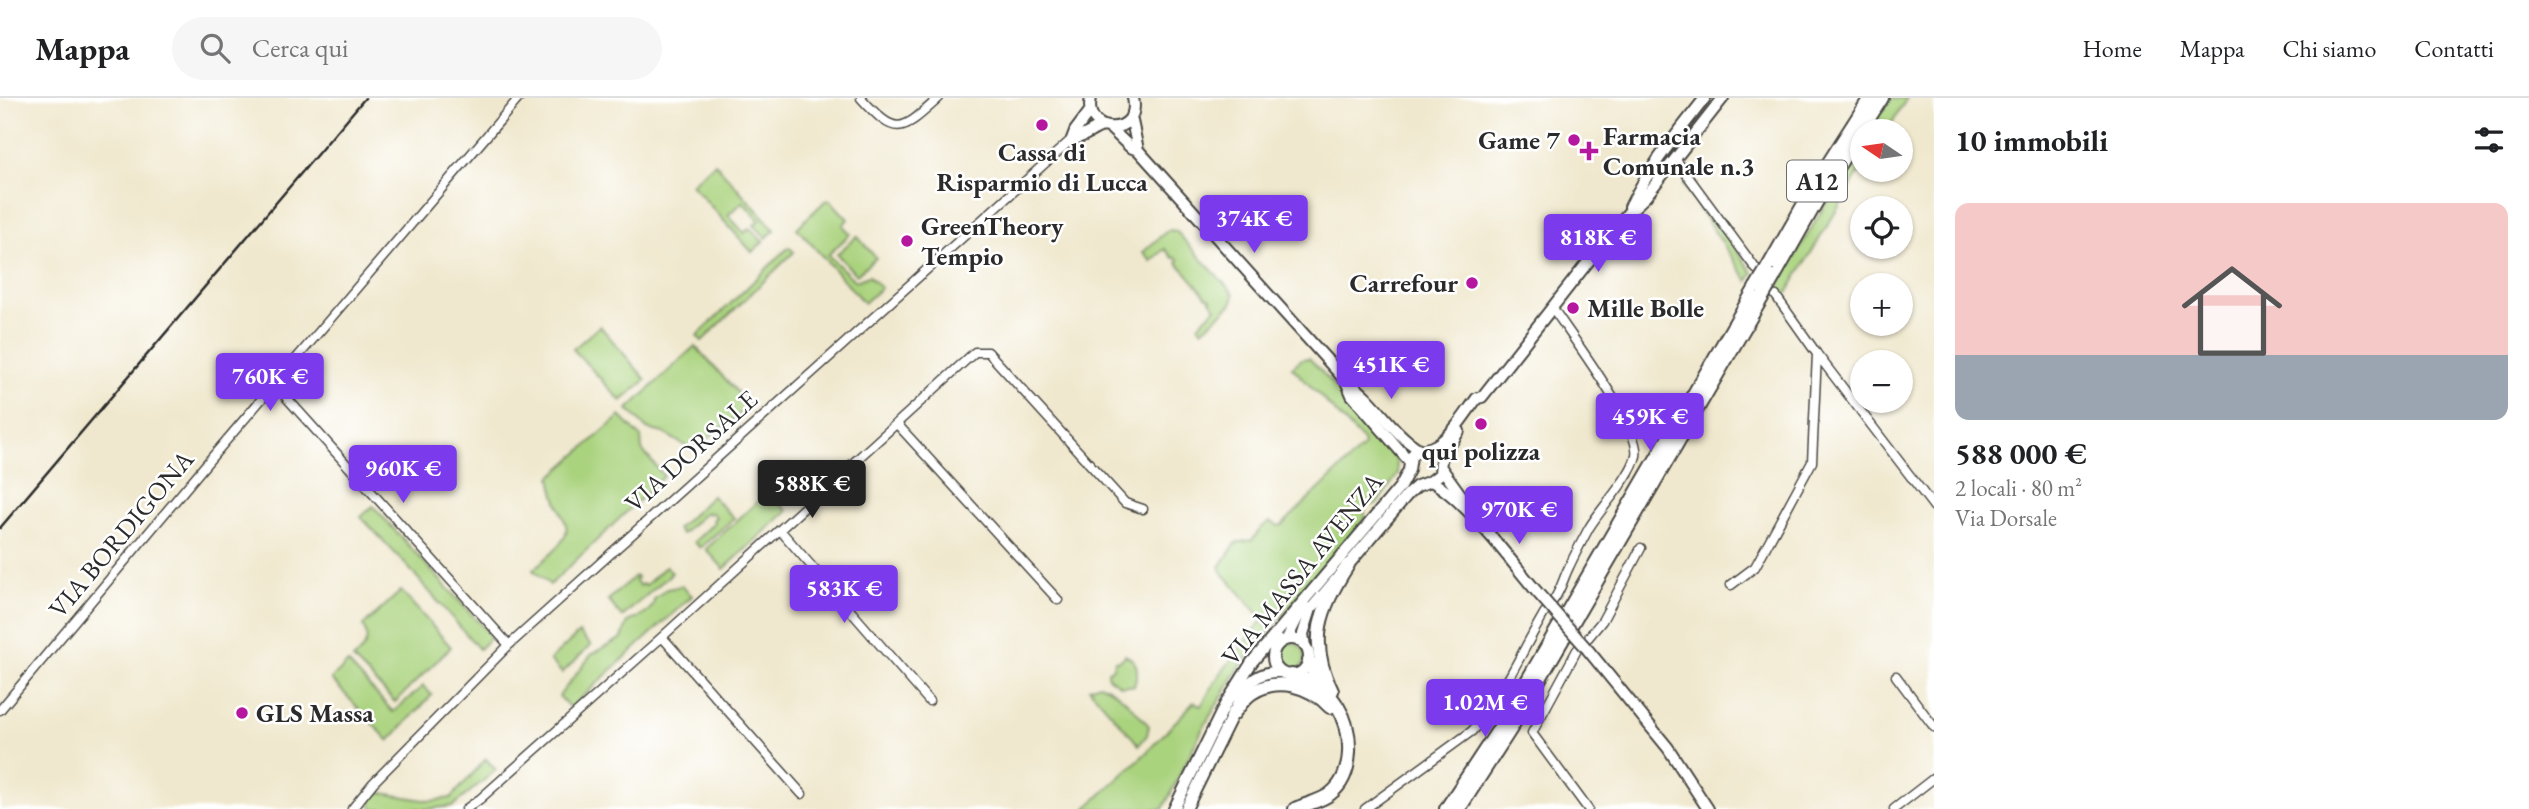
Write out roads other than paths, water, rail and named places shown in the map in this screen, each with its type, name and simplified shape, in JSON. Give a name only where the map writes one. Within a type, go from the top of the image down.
[{"type":"highway","name":"A12","points":[[1459,809],[1510,730],[1765,293],[1766,271],[1817,181],[1870,98]]},
{"type":"highway","name":"A12","points":[[1766,271],[1826,186],[1882,98]]},
{"type":"highway","name":"A12","points":[[1446,809],[1509,712],[1765,293]]},
{"type":"highway","points":[[1295,809],[1329,794],[1339,785],[1346,770],[1349,743],[1343,707],[1324,675],[1318,645],[1323,607],[1348,565]]},
{"type":"highway","points":[[1309,661],[1316,678],[1340,711],[1345,723]]},
{"type":"highway","points":[[1286,673],[1304,679],[1321,693],[1345,723]]},
{"type":"highway","points":[[1233,714],[1250,695],[1278,684],[1312,691],[1345,723]]},
{"type":"highway","points":[[1323,809],[1329,794]]},
{"type":"main road","name":"VIA MASSA AVENZA","points":[[1628,213],[1638,191],[1663,153],[1705,98]]},
{"type":"main road","name":"VIA MASSA AVENZA","points":[[1305,646],[1303,634],[1311,609],[1408,494],[1440,474],[1453,439],[1482,402],[1482,397],[1628,213],[1676,160],[1723,98]]},
{"type":"main road","points":[[1134,100],[1131,116],[1138,150],[1346,381],[1358,388],[1399,434],[1438,454],[1477,521]]},
{"type":"main road","points":[[1090,103],[1093,117],[1130,147],[1138,150]]},
{"type":"main road","name":"VIA DORSALE","points":[[1090,103],[1072,139],[1080,138],[1093,129],[1122,125],[1131,116]]},
{"type":"main road","points":[[1346,381],[1352,395],[1409,466]]},
{"type":"main road","name":"VIA MASSA AVENZA","points":[[1174,809],[1237,684],[1270,639],[1400,487],[1414,452],[1444,439],[1477,398],[1482,397]]},
{"type":"main road","name":"VIA MASSA AVENZA","points":[[1409,466],[1414,478],[1427,482]]},
{"type":"main road","points":[[1427,482],[1450,493],[1477,521],[1582,650],[1668,748],[1708,809]]},
{"type":"main road","points":[[1286,673],[1276,667],[1273,657],[1276,647],[1287,639],[1300,612],[1320,583]]},
{"type":"main road","points":[[1186,809],[1242,694],[1252,681],[1264,673],[1303,671],[1309,661],[1305,646],[1299,641],[1287,639]]},
{"type":"main road","points":[[1237,684],[1273,657]]},
{"type":"street","name":"VIA BORDIGONA","points":[[0,710],[207,463],[276,386],[520,98]]},
{"type":"street","points":[[861,98],[884,122],[901,126],[916,119],[939,98]]},
{"type":"street","name":"VIA DORSALE","points":[[352,809],[373,783],[509,645],[1072,139]]},
{"type":"street","points":[[1676,160],[1664,162],[1663,153],[1674,150],[1676,160],[1766,271]]},
{"type":"street","points":[[1765,293],[1817,354],[1934,507]]},
{"type":"street","points":[[1552,307],[1601,380],[1631,430],[1636,446],[1636,455],[1629,471],[1589,528],[1568,569],[1560,592],[1553,601]]},
{"type":"street","points":[[466,809],[662,637],[975,352],[988,352],[1125,503],[1143,509]]},
{"type":"street","points":[[1731,585],[1755,567],[1812,462],[1817,354]]},
{"type":"street","points":[[276,386],[509,645]]},
{"type":"street","points":[[897,424],[1058,600]]},
{"type":"street","points":[[780,530],[929,701]]},
{"type":"street","points":[[1588,638],[1602,621],[1641,548]]},
{"type":"street","points":[[1365,809],[1472,731],[1497,697],[1545,612]]},
{"type":"street","points":[[662,637],[802,794]]},
{"type":"street","points":[[1582,650],[1532,733],[1588,809]]},
{"type":"street","points":[[1896,677],[1934,727]]},
{"type":"street","points":[[1894,809],[1934,778]]},
{"type":"railway","points":[[0,528],[365,98]]},
{"type":"place","name":"Cassa di Risparmio di Lucca","points":[[1042,125]]},
{"type":"place","name":"Game 7","points":[[1574,140]]},
{"type":"place","name":"Farmacia Comunale n.3","points":[[1589,151]]},
{"type":"place","name":"GreenTheory Tempio","points":[[907,241]]},
{"type":"place","name":"Carrefour","points":[[1472,283]]},
{"type":"place","name":"Mille Bolle","points":[[1573,308]]},
{"type":"place","name":"qui polizza","points":[[1481,424]]},
{"type":"place","name":"GLS Massa","points":[[242,713]]}]
